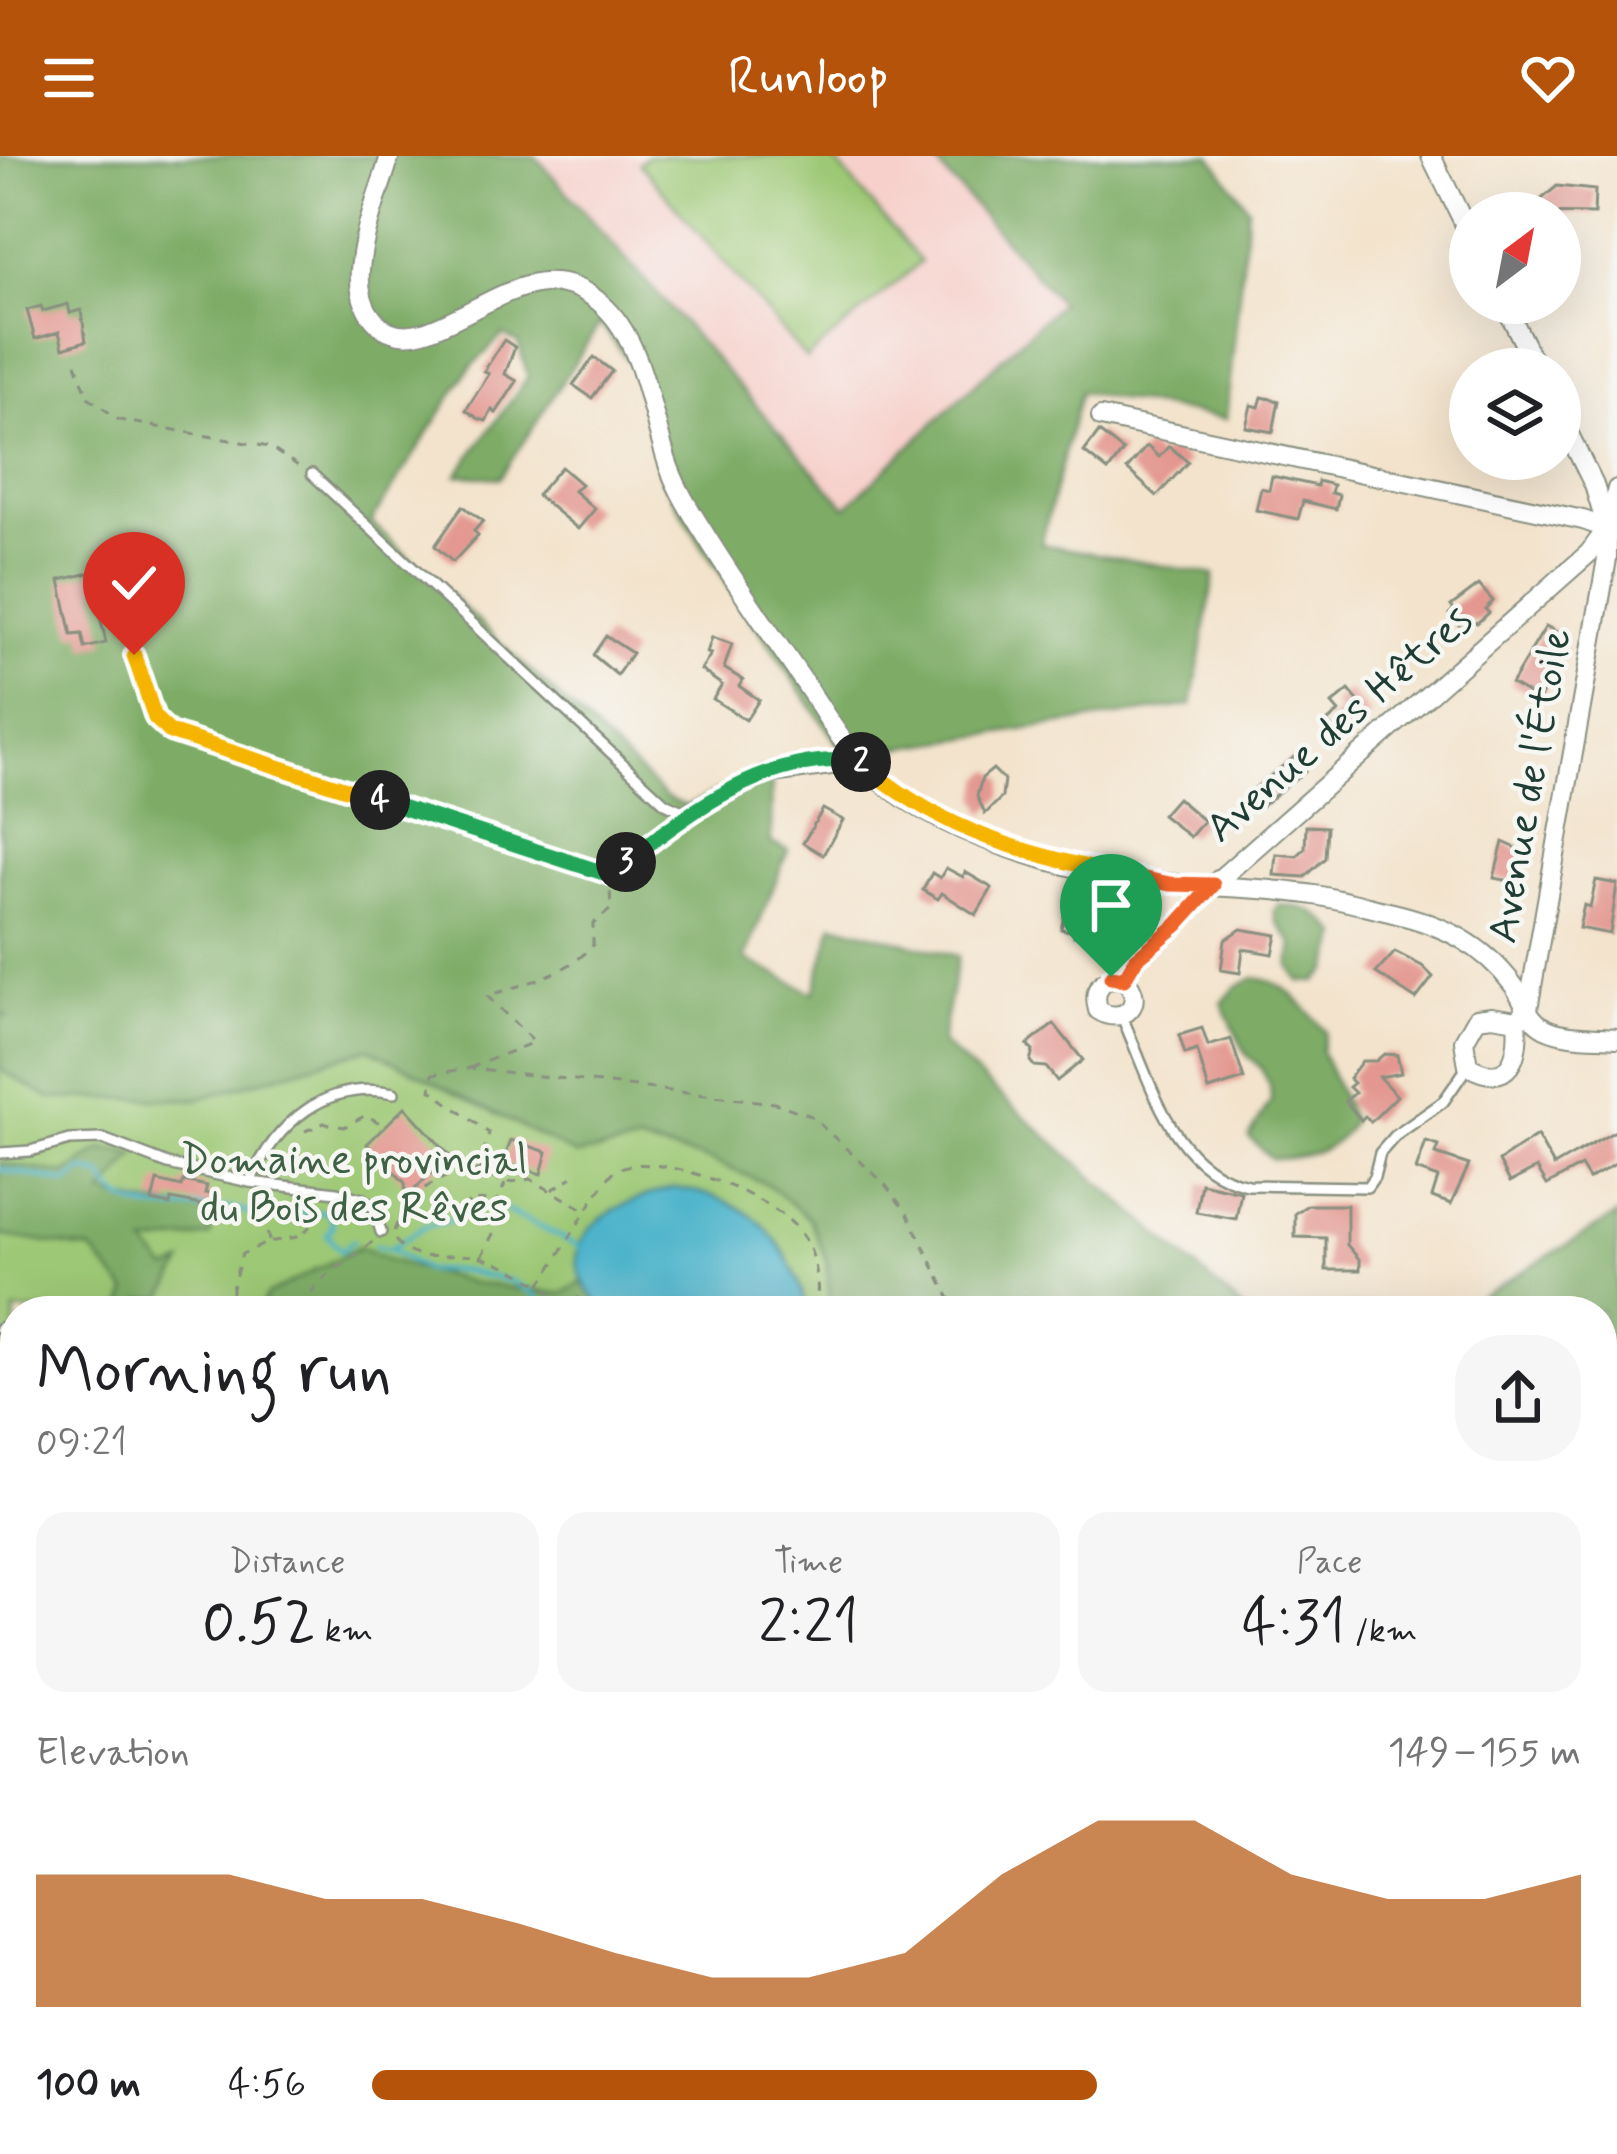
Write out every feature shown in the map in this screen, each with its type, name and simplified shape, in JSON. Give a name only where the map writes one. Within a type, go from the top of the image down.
[{"type":"street","points":[[390,156],[360,268],[361,298],[370,318],[391,332],[419,333],[506,292],[544,283],[579,290],[601,304],[628,340],[670,470],[691,511],[860,761],[905,798],[952,825],[1008,847],[1126,876],[1312,895],[1448,928],[1474,944],[1492,963],[1522,1015]]},
{"type":"street","points":[[1431,156],[1449,192]]},
{"type":"street","points":[[1101,417],[1583,520],[1614,534]]},
{"type":"street","points":[[1581,459],[1614,534]]},
{"type":"street","name":"Avenue de l'Étoile","points":[[1468,1066],[1497,1076],[1515,1054],[1614,534],[1617,489]]},
{"type":"street","name":"Avenue des Hêtres","points":[[1123,1017],[1109,1018],[1098,1010],[1094,997],[1099,984],[1111,977],[1124,979],[1136,959],[1177,925],[1213,885],[1614,534]]},
{"type":"street","points":[[687,814],[765,774],[860,761]]},
{"type":"street","points":[[1123,1017],[1136,999],[1133,987],[1124,979]]},
{"type":"street","points":[[1468,1066],[1464,1041],[1478,1018],[1522,1015],[1552,1031],[1617,1038]]},
{"type":"lane","points":[[134,655],[155,718],[170,732],[610,875],[687,814],[665,803],[312,474]]},
{"type":"lane","points":[[1123,1017],[1176,1136],[1192,1159],[1248,1185],[1367,1187],[1375,1177],[1380,1153],[1395,1136],[1443,1102],[1468,1066]]},
{"type":"lane","points":[[250,1182],[271,1143],[301,1114],[337,1092],[368,1088],[394,1093]]},
{"type":"lane","points":[[0,1153],[103,1139],[168,1164],[250,1182],[363,1198],[374,1208],[386,1234]]},
{"type":"path","points":[[76,363],[88,397],[119,419],[268,447],[312,474]]},
{"type":"path","points":[[479,1172],[489,1133],[431,1090],[433,1074],[470,1068],[534,1042],[487,996],[549,975],[584,957],[593,946],[593,924],[611,909],[610,875]]},
{"type":"path","points":[[470,1068],[775,1103],[811,1116],[884,1183],[908,1213],[949,1296]]},
{"type":"path","points":[[271,1143],[292,1141],[324,1123],[344,1127],[366,1115],[383,1125]]},
{"type":"path","points":[[540,1285],[573,1238],[604,1180],[629,1164],[673,1169],[759,1198],[800,1230],[818,1268],[817,1296]]},
{"type":"path","points":[[310,1296],[327,1277],[386,1234],[403,1208],[423,1190],[445,1177],[479,1172],[506,1183],[530,1179],[588,1212]]},
{"type":"path","points":[[550,1190],[572,1178]]},
{"type":"path","points":[[481,1257],[500,1216],[497,1201],[506,1183]]},
{"type":"path","points":[[232,1296],[242,1254],[269,1242],[302,1236],[327,1205],[316,1200]]},
{"type":"path","points":[[464,1210],[470,1200],[497,1201]]},
{"type":"path","points":[[269,1242],[263,1209],[298,1203]]},
{"type":"path","points":[[386,1234],[415,1257],[431,1259],[455,1252],[481,1257],[540,1285],[552,1296]]},
{"type":"shaded area","points":[[535,156],[930,156],[1061,303],[846,508]]},
{"type":"green space","points":[[0,156],[535,156],[846,507],[1060,303],[930,156],[1211,156],[1248,207],[1226,419],[1080,392],[1041,544],[1214,575],[1192,705],[864,753],[843,752],[705,551],[664,482],[631,364],[600,323],[500,478],[457,475],[528,377],[518,342],[503,335],[469,369],[371,522],[666,797],[686,806],[772,766],[771,843],[788,850],[745,959],[814,993],[833,924],[958,956],[941,1043],[1228,1296],[830,1296],[827,1261],[810,1219],[767,1184],[710,1160],[640,1143],[576,1155],[369,1048],[198,1099],[49,1098],[0,1069],[0,1016],[6,1016],[0,1010]]},
{"type":"green space","points":[[648,156],[831,156],[921,262],[806,359],[639,163]]},
{"type":"green space","points":[[1278,905],[1313,912],[1339,935],[1329,969],[1316,982],[1299,981],[1290,966],[1293,944],[1277,922],[1274,911]]},
{"type":"green space","points":[[1254,978],[1286,990],[1325,1032],[1321,1051],[1352,1121],[1339,1139],[1319,1151],[1272,1159],[1249,1137],[1271,1101],[1270,1085],[1246,1054],[1222,1003],[1235,988]]},
{"type":"green space","name":"Domaine provincial du Bois des Rêves","points":[[369,1048],[576,1155],[640,1143],[710,1160],[767,1184],[810,1219],[827,1261],[830,1296],[0,1296],[0,1069],[49,1098],[198,1099]]},
{"type":"green space","points":[[102,1149],[136,1154],[103,1194],[219,1213],[210,1236],[146,1245],[167,1270],[183,1263],[164,1296],[126,1296],[92,1250],[0,1235],[0,1163],[65,1174]]},
{"type":"green space","points":[[1617,1215],[1617,1296],[1481,1296]]},
{"type":"green space","points":[[360,1247],[472,1283],[562,1294],[582,1282],[593,1296],[266,1296]]},
{"type":"water","points":[[673,1188],[701,1193],[745,1211],[777,1242],[803,1296],[593,1296],[577,1260],[581,1243],[604,1217]]},
{"type":"building","points":[[1557,186],[1595,190],[1594,214],[1581,214],[1581,192],[1550,192]]},
{"type":"building","points":[[68,304],[70,313],[81,310],[86,341],[63,348],[59,332],[35,339],[27,310]]},
{"type":"building","points":[[504,340],[515,347],[505,374],[517,381],[486,421],[466,410]]},
{"type":"building","points":[[594,357],[612,371],[592,398],[573,385]]},
{"type":"building","points":[[1262,397],[1279,401],[1273,432],[1246,427],[1251,405],[1259,407]]},
{"type":"building","points":[[1099,432],[1123,451],[1108,471],[1084,452]]},
{"type":"building","points":[[1147,446],[1159,457],[1169,446],[1188,462],[1157,496],[1127,469]]},
{"type":"building","points":[[561,467],[581,484],[574,491],[595,509],[578,529],[537,495]]},
{"type":"building","points":[[1272,476],[1333,485],[1331,493],[1339,495],[1336,509],[1303,501],[1298,519],[1256,510],[1261,488],[1269,490]]},
{"type":"building","points":[[463,506],[483,521],[474,531],[478,535],[453,562],[435,546]]},
{"type":"building","points":[[98,571],[101,587],[94,589],[106,643],[85,648],[82,634],[72,635],[60,580]]},
{"type":"building","points":[[1479,585],[1493,601],[1485,609],[1489,613],[1477,623],[1466,619],[1459,625],[1449,614],[1454,609],[1451,606]]},
{"type":"building","points":[[1546,626],[1567,638],[1561,647],[1566,650],[1539,700],[1511,684]]},
{"type":"building","points":[[606,636],[632,653],[617,675],[593,655]]},
{"type":"building","points":[[712,637],[732,644],[724,668],[743,680],[739,686],[759,700],[746,720],[713,699],[722,685],[701,670],[711,654],[707,653]]},
{"type":"building","points":[[1349,690],[1370,715],[1342,740],[1327,722],[1339,712],[1332,704]]},
{"type":"building","points":[[1294,757],[1305,771],[1262,806],[1250,792]]},
{"type":"building","points":[[993,769],[1004,780],[1002,797],[985,814],[977,796],[982,778]]},
{"type":"building","points":[[1177,798],[1204,821],[1190,837],[1162,815]]},
{"type":"building","points":[[823,809],[843,820],[823,855],[803,843]]},
{"type":"building","points":[[1306,826],[1327,827],[1325,858],[1305,877],[1274,875],[1276,854],[1297,856],[1305,848]]},
{"type":"building","points":[[1503,842],[1523,851],[1516,882],[1494,878]]},
{"type":"building","points":[[946,868],[963,877],[965,872],[992,888],[976,915],[942,893],[938,899],[923,890],[932,873],[940,878]]},
{"type":"building","points":[[1596,880],[1617,884],[1610,934],[1579,928]]},
{"type":"building","points":[[1067,902],[1118,913],[1111,942],[1061,929]]},
{"type":"building","points":[[1241,929],[1277,935],[1273,954],[1243,949],[1240,973],[1221,970],[1225,940]]},
{"type":"building","points":[[1395,952],[1433,977],[1416,999],[1376,973]]},
{"type":"building","points":[[1054,1024],[1083,1060],[1057,1081],[1046,1067],[1034,1066],[1030,1061],[1033,1051],[1027,1045]]},
{"type":"building","points":[[1202,1028],[1208,1046],[1231,1039],[1244,1079],[1209,1090],[1197,1050],[1185,1054],[1179,1035]]},
{"type":"building","points":[[1384,1054],[1397,1055],[1401,1073],[1379,1077],[1397,1096],[1371,1122],[1365,1116],[1361,1120],[1345,1101],[1355,1093],[1349,1078],[1362,1061],[1376,1061]]},
{"type":"building","points":[[405,1107],[449,1155],[406,1198],[405,1183],[367,1144]]},
{"type":"building","points":[[1617,1130],[1617,1163],[1589,1179],[1581,1166],[1547,1185],[1537,1168],[1510,1182],[1499,1161],[1537,1136],[1554,1166]]},
{"type":"building","points":[[511,1140],[547,1152],[541,1174],[503,1163]]},
{"type":"building","points":[[1426,1142],[1439,1146],[1436,1154],[1469,1165],[1451,1204],[1432,1197],[1438,1178],[1416,1170]]},
{"type":"building","points":[[157,1181],[207,1186],[205,1193],[220,1196],[217,1208],[171,1199],[170,1205],[152,1201]]},
{"type":"building","points":[[1201,1183],[1241,1192],[1236,1219],[1196,1212]]},
{"type":"building","points":[[1308,1205],[1347,1205],[1347,1245],[1360,1260],[1360,1270],[1326,1270],[1326,1238],[1295,1237],[1295,1213]]},
{"type":"waterway","points":[[0,1169],[68,1183],[83,1170],[102,1176],[114,1192],[144,1207],[234,1209],[266,1218],[328,1212],[333,1225],[327,1235],[341,1251],[353,1241]]},
{"type":"waterway","points":[[507,1211],[579,1246]]},
{"type":"waterway","points":[[375,1246],[390,1249],[423,1227],[451,1220]]},
{"type":"waterway","points":[[390,1249],[426,1270],[464,1271],[511,1281],[536,1296]]},
{"type":"route","points":[[134,655],[155,718],[170,732],[610,875],[687,814],[765,774],[860,761],[905,798],[952,825],[1008,847],[1126,876],[1213,885],[1177,925],[1136,959],[1124,979],[1111,977]]}]
